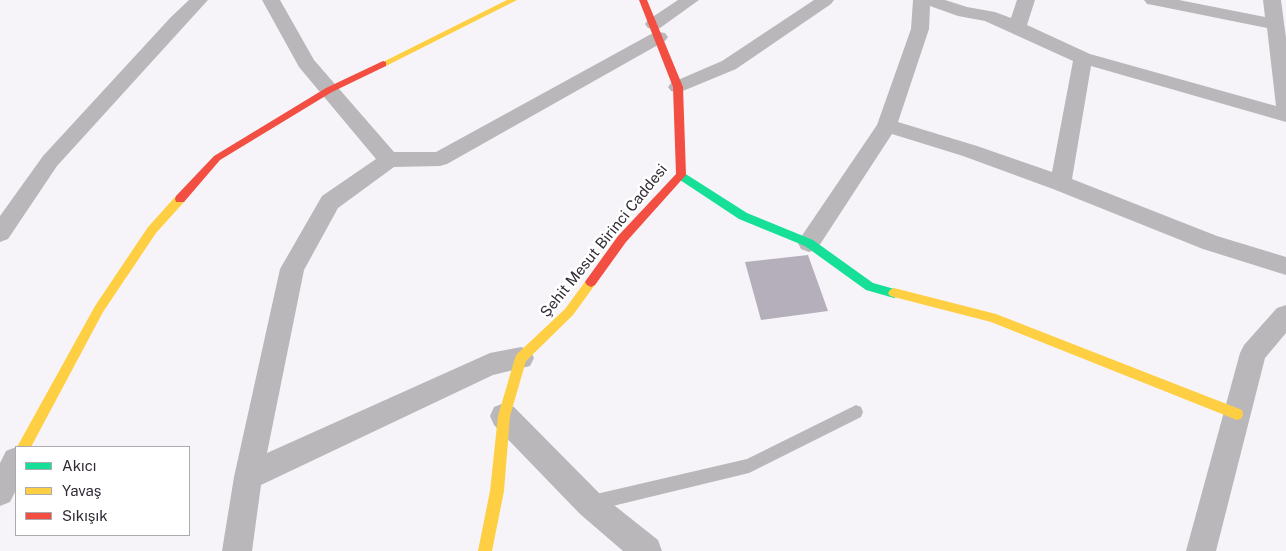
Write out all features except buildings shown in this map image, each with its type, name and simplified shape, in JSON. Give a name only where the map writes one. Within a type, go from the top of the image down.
[{"type":"street","points":[[0,233],[50,161],[177,21],[199,0]]},
{"type":"street","points":[[271,0],[306,63],[389,160]]},
{"type":"street","points":[[25,446],[99,309],[152,230],[217,158],[329,90],[513,0]]},
{"type":"street","name":"Şehit Mesut Birinci Caddesi","points":[[485,551],[497,491],[504,416],[521,358],[569,312],[622,240],[681,175],[678,87],[643,0]]},
{"type":"street","points":[[237,551],[248,477],[292,269],[330,202],[389,160],[440,159],[656,30],[690,0]]},
{"type":"street","points":[[678,87],[730,65],[824,0]]},
{"type":"street","points":[[810,242],[887,126],[920,28],[922,0]]},
{"type":"street","points":[[928,0],[964,12],[989,16],[1083,58],[1286,115]]},
{"type":"street","points":[[1017,27],[1026,0]]},
{"type":"street","points":[[1153,0],[1276,24]]},
{"type":"street","points":[[1272,0],[1276,24],[1278,60],[1286,107]]},
{"type":"street","points":[[1061,182],[1083,58]]},
{"type":"street","points":[[887,126],[970,151],[1061,182],[1211,242],[1286,266]]},
{"type":"street","points":[[681,175],[743,216],[810,242],[870,288],[992,317],[1237,414]]},
{"type":"street","points":[[1201,551],[1253,353],[1286,315]]},
{"type":"street","points":[[248,477],[490,364],[521,358]]},
{"type":"street","points":[[504,416],[590,504],[648,551]]},
{"type":"street","points":[[0,492],[15,464]]},
{"type":"lane","points":[[590,504],[749,466],[856,412]]},
{"type":"traffic: fast","points":[[681,175],[743,216],[809,243],[870,287],[894,293]]},
{"type":"traffic: slow","points":[[383,64],[513,0]]},
{"type":"traffic: slow","points":[[25,446],[99,309],[152,230],[180,199]]},
{"type":"traffic: slow","points":[[485,551],[497,491],[504,416],[521,358],[569,312],[591,282]]},
{"type":"traffic: slow","points":[[894,293],[992,317],[1237,414]]},
{"type":"traffic: jam","points":[[591,282],[622,239],[681,175],[678,87],[643,0]]},
{"type":"traffic: jam","points":[[180,199],[217,158],[329,90],[383,64]]}]
